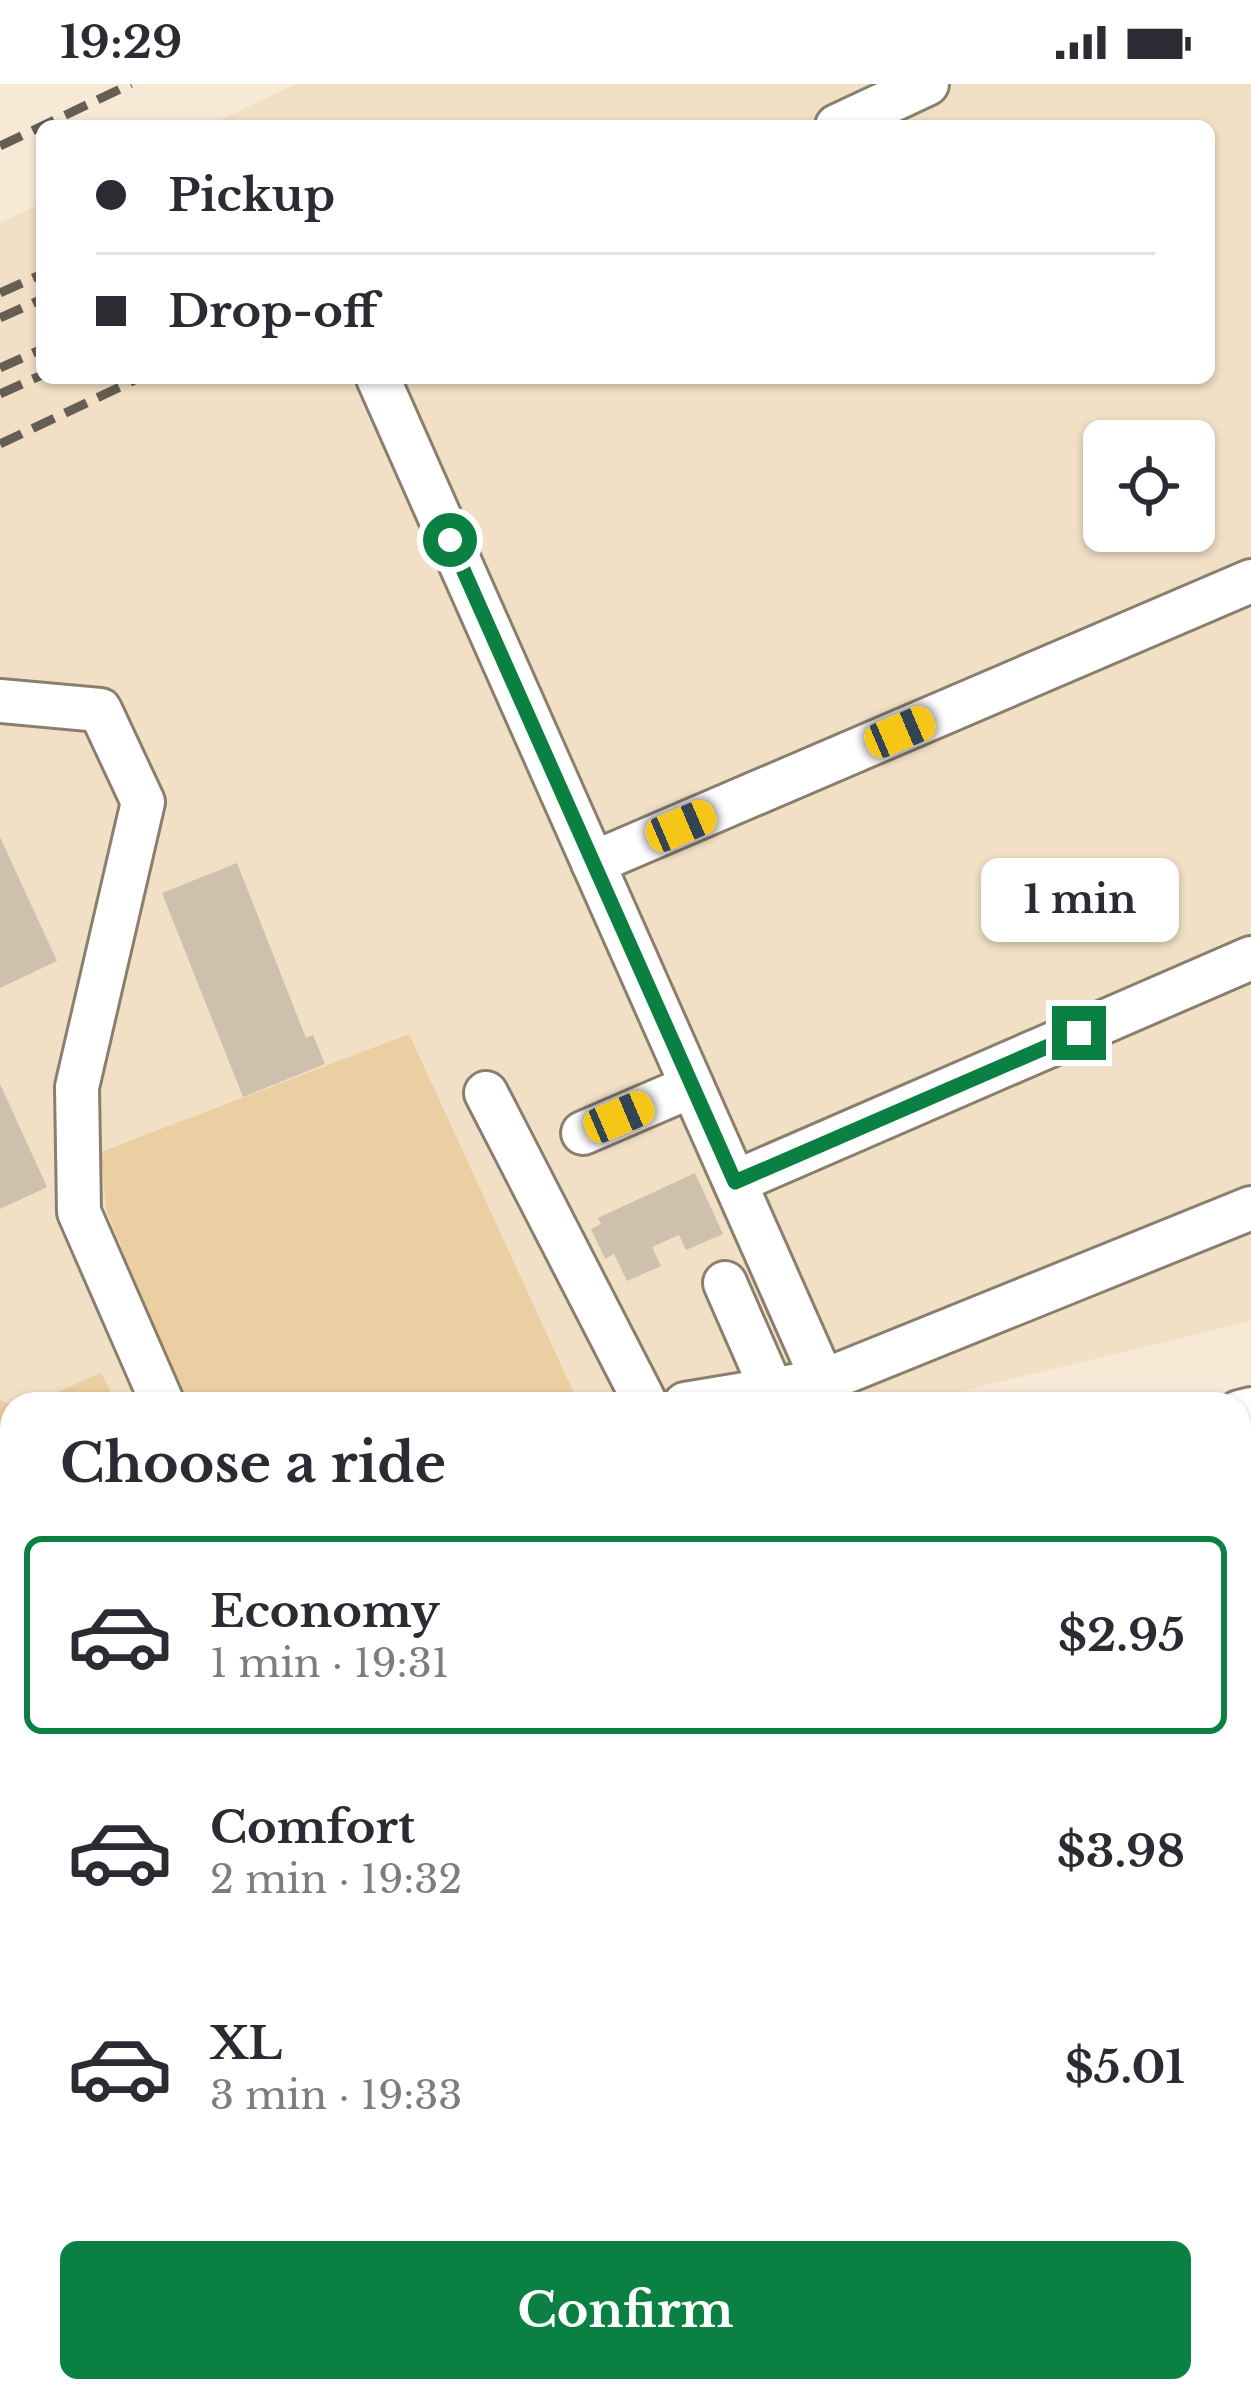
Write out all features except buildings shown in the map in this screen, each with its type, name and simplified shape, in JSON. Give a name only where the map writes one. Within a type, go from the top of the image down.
[{"type":"street","points":[[850,120],[927,84]]},
{"type":"street","points":[[381,384],[825,1392]]},
{"type":"street","points":[[593,863],[1251,581]]},
{"type":"street","points":[[0,701],[100,710],[143,802],[77,1088],[79,1212],[158,1392]]},
{"type":"street","points":[[735,1182],[1251,958]]},
{"type":"street","points":[[583,1133],[692,1086]]},
{"type":"street","points":[[486,1093],[640,1392]]},
{"type":"street","points":[[750,1392],[771,1388],[825,1392],[1251,1208]]},
{"type":"street","points":[[725,1283],[771,1388]]},
{"type":"shaded area","points":[[296,84],[1251,84],[1251,1321],[958,1392],[0,1392],[0,223],[36,206],[36,384],[1215,384],[1215,120],[220,120]]},
{"type":"shaded area","points":[[409,1034],[573,1392],[180,1392],[106,1209],[101,1152]]},
{"type":"shaded area","points":[[101,1373],[111,1392],[57,1392]]},
{"type":"railway","points":[[55,120],[131,84]]},
{"type":"railway","points":[[0,146],[36,129]]},
{"type":"railway","points":[[0,293],[36,277]]},
{"type":"railway","points":[[0,318],[36,302]]},
{"type":"railway","points":[[0,368],[36,352]]},
{"type":"railway","points":[[0,394],[36,378]]},
{"type":"railway","points":[[0,444],[126,384]]},
{"type":"route","points":[[450,540],[735,1182],[1079,1033]]}]
